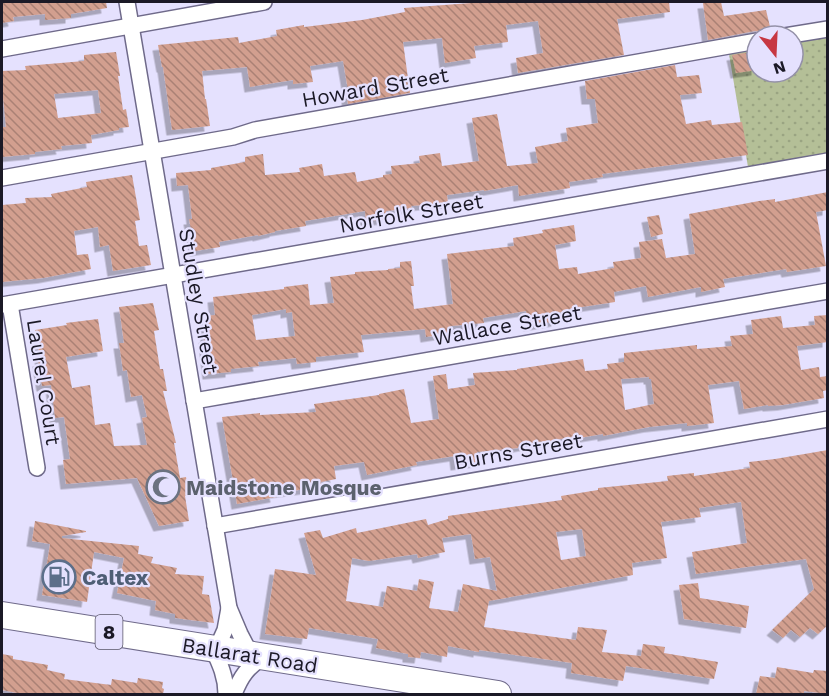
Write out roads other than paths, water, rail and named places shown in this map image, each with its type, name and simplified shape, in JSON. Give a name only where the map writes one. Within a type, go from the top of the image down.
[{"type":"highway","name":"Ballarat Road","points":[[2,615],[498,694]]},
{"type":"street","name":"Studley Street","points":[[127,2],[229,608],[240,634],[257,656]]},
{"type":"street","points":[[2,49],[264,2]]},
{"type":"street","points":[[805,32],[828,28]]},
{"type":"street","name":"Howard Street","points":[[2,178],[234,137],[255,130],[745,43]]},
{"type":"street","name":"Norfolk Street","points":[[6,304],[828,161]]},
{"type":"street","name":"Wallace Street","points":[[194,401],[828,291]]},
{"type":"street","name":"Laurel Court","points":[[6,304],[37,468]]},
{"type":"street","name":"Burns Street","points":[[215,526],[828,419]]},
{"type":"street","name":"Studley Street","points":[[215,649],[225,630],[229,608]]},
{"type":"street","points":[[215,649],[223,672],[226,694]]},
{"type":"street","points":[[234,694],[239,681],[257,656]]},
{"type":"place","name":"Maidstone Mosque","points":[[163,487]]},
{"type":"place","name":"Caltex","points":[[59,577]]}]
